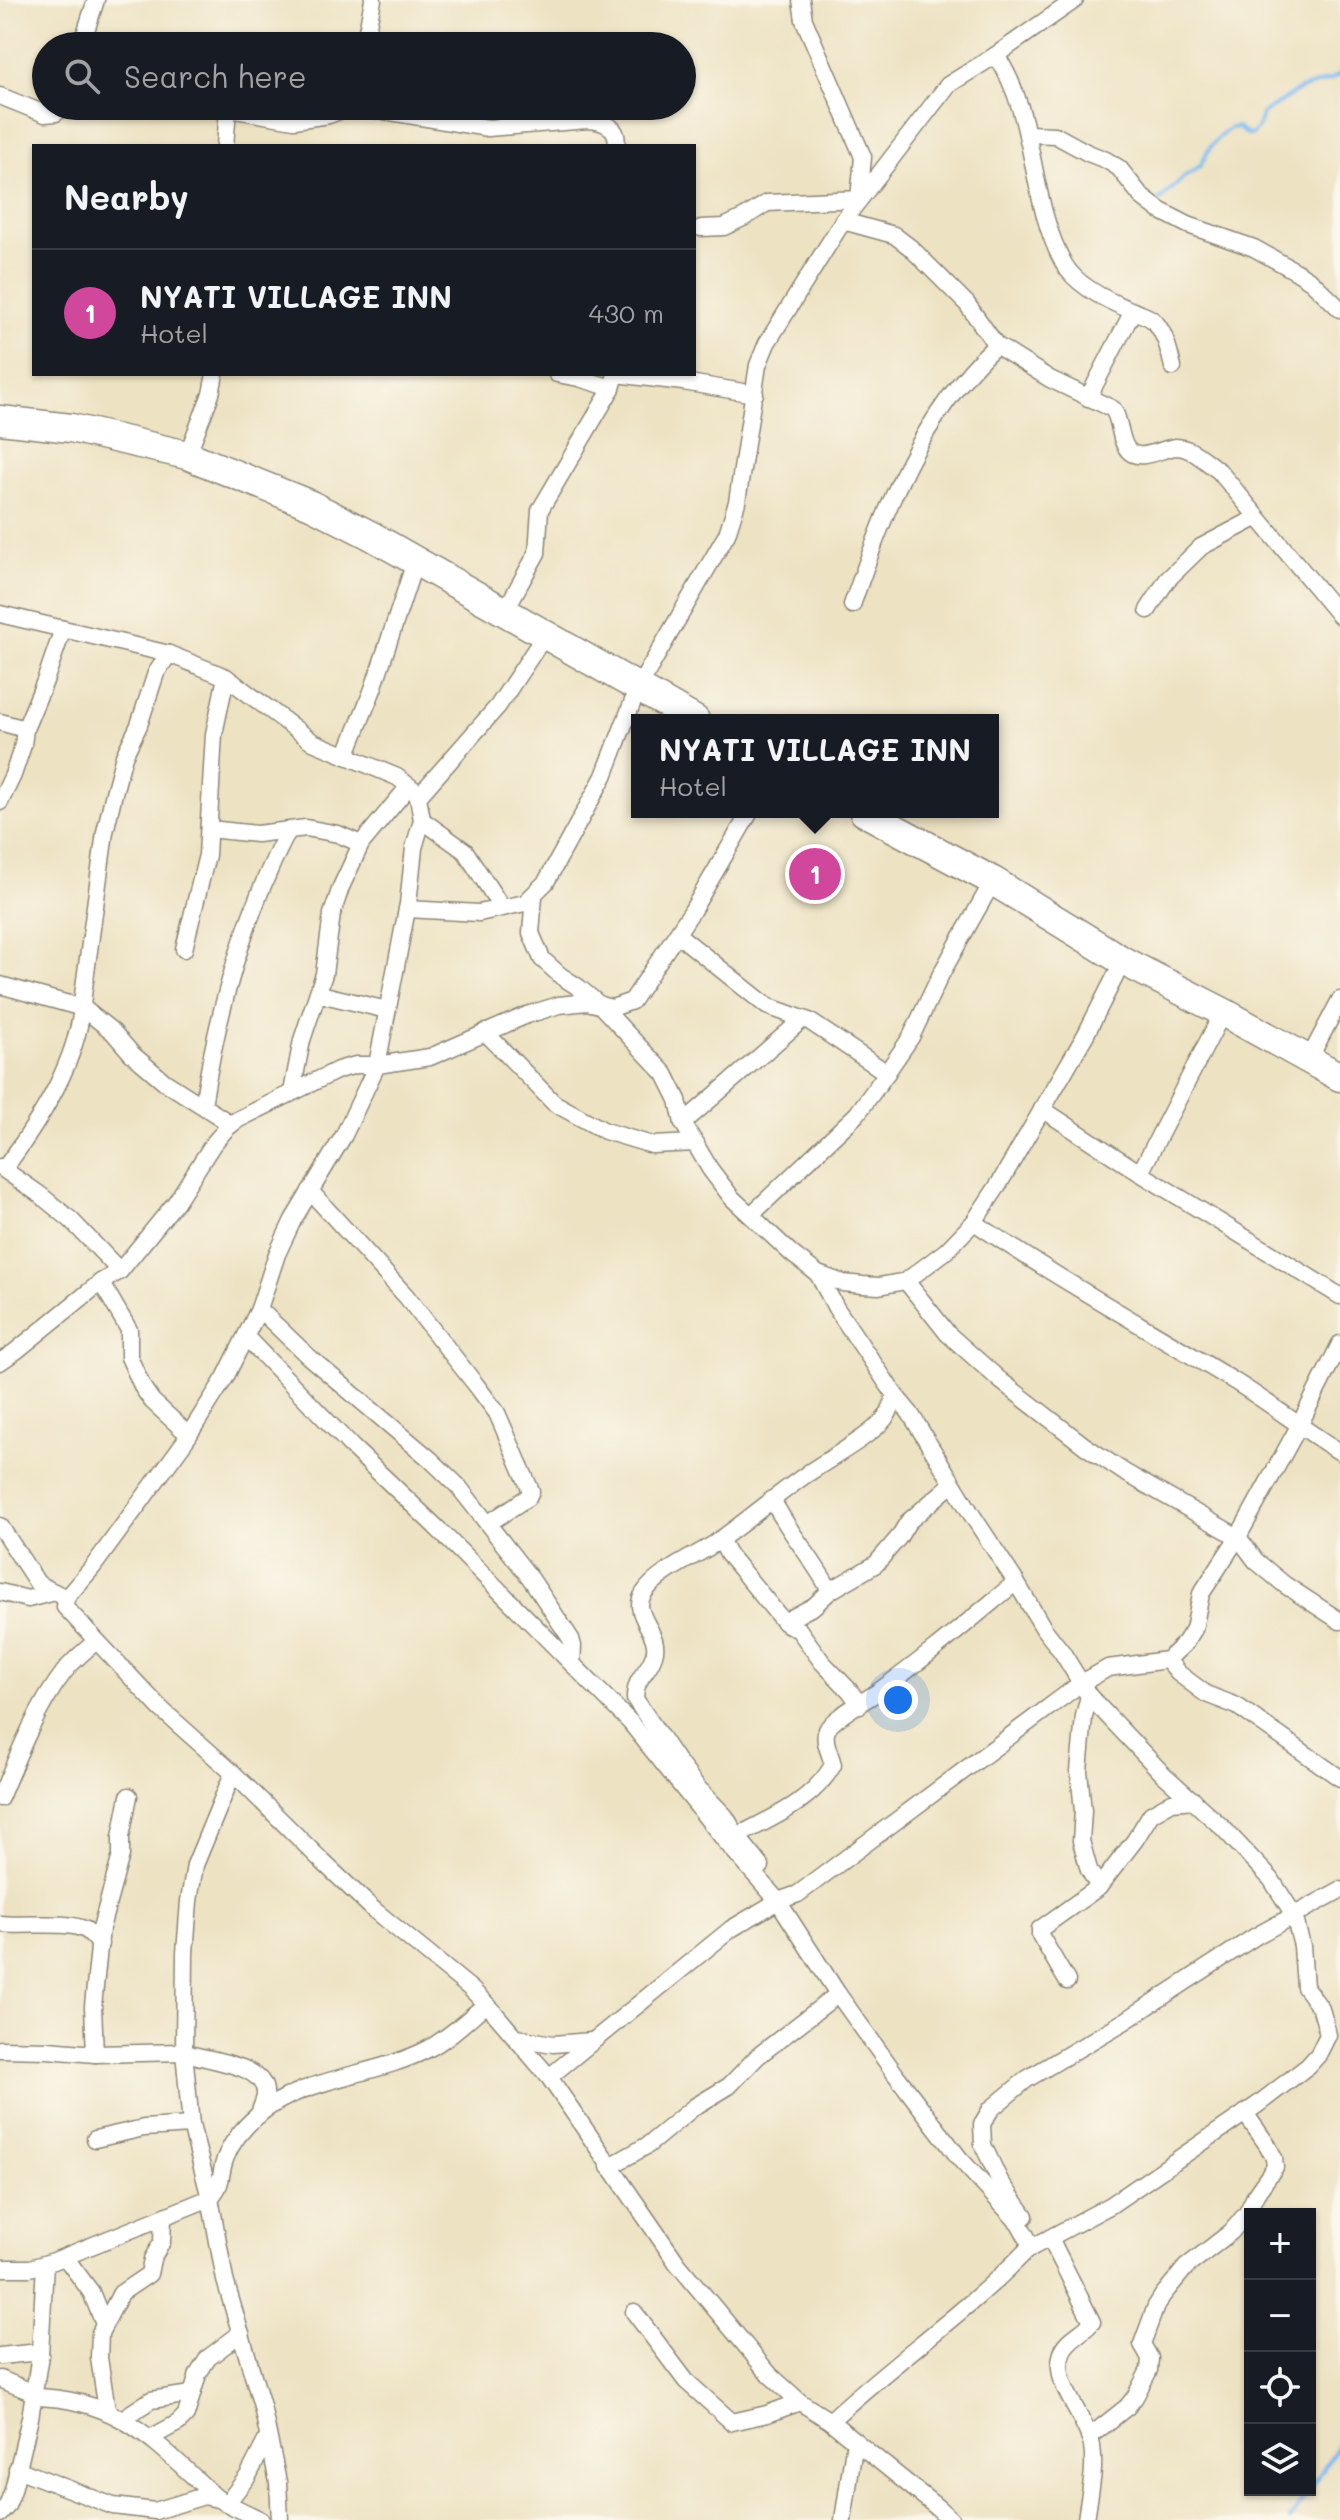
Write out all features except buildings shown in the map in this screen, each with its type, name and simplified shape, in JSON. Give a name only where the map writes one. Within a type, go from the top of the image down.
[{"type":"highway","points":[[0,420],[71,428],[187,455],[311,505],[684,714]]},
{"type":"highway","points":[[875,818],[993,881],[1123,961],[1340,1077]]},
{"type":"street","points":[[86,32],[96,0]]},
{"type":"street","points":[[367,32],[373,0]]},
{"type":"street","points":[[801,0],[804,20],[863,157],[859,199]]},
{"type":"street","points":[[407,909],[479,913],[525,903],[554,869],[604,776],[638,688],[727,534],[737,502],[758,365],[767,343],[843,221],[948,85],[1075,0]]},
{"type":"street","points":[[996,55],[1007,72],[1022,110],[1046,220],[1065,266],[1083,285],[1153,320],[1164,334],[1173,367]]},
{"type":"street","points":[[0,96],[32,109]]},
{"type":"street","points":[[222,120],[225,144]]},
{"type":"street","points":[[439,120],[488,128],[603,121],[612,127],[616,144]]},
{"type":"street","points":[[1027,134],[1055,135],[1106,160],[1119,168],[1142,197],[1159,210],[1188,225],[1254,248],[1311,281],[1340,309]]},
{"type":"street","points":[[701,228],[724,227],[767,203],[859,199]]},
{"type":"street","points":[[843,221],[894,235],[967,304],[996,345],[1050,379],[1113,409],[1119,418],[1125,448],[1133,454],[1142,455],[1177,447],[1195,454],[1219,471],[1340,616]]},
{"type":"street","points":[[1088,398],[1133,311]]},
{"type":"street","points":[[852,605],[892,500],[923,434],[949,396],[996,345]]},
{"type":"street","points":[[187,455],[211,394],[215,376]]},
{"type":"street","points":[[568,376],[683,382],[755,394]]},
{"type":"street","points":[[505,611],[537,553],[540,510],[615,379]]},
{"type":"street","points":[[1148,610],[1167,580],[1201,547],[1256,518]]},
{"type":"street","points":[[346,756],[373,689],[415,562]]},
{"type":"street","points":[[0,614],[169,654],[226,677],[313,742],[397,777],[414,792],[422,820],[414,848],[407,909],[377,1065],[344,1135],[293,1220],[277,1254],[247,1338],[189,1435],[92,1568],[60,1595],[28,1599],[0,1592]]},
{"type":"street","points":[[0,802],[13,775],[25,729],[63,629]]},
{"type":"street","points":[[292,1092],[302,1040],[320,994],[332,914],[361,844],[498,706],[545,635]]},
{"type":"street","points":[[120,1271],[71,1220],[2,1168],[26,1139],[70,1058],[77,1038],[105,832],[124,756],[139,725],[156,673],[169,654]]},
{"type":"street","points":[[184,949],[207,855],[214,734],[226,677]]},
{"type":"street","points":[[0,722],[25,729]]},
{"type":"street","points":[[0,1362],[101,1282],[120,1271],[176,1202],[213,1144],[231,1124],[338,1070],[356,1065],[430,1057],[527,1015],[559,1005],[575,1002],[612,1008],[632,1001],[677,934],[746,818]]},
{"type":"street","points":[[422,820],[465,851],[502,908]]},
{"type":"street","points":[[209,829],[257,834],[306,828],[338,834],[361,844]]},
{"type":"street","points":[[203,1105],[210,1055],[234,963],[271,866],[288,831]]},
{"type":"street","points":[[751,1215],[857,1114],[887,1073],[911,1037],[941,974],[993,881]]},
{"type":"street","points":[[534,896],[531,933],[542,959],[601,1006],[665,1074],[678,1100],[683,1123],[720,1183],[792,1254],[818,1274],[843,1283],[879,1286],[906,1281],[946,1251],[974,1222],[1086,1034],[1123,961]]},
{"type":"street","points":[[677,934],[767,1006],[803,1019],[887,1073]]},
{"type":"street","points":[[0,985],[83,1008],[113,1032],[156,1075],[231,1124]]},
{"type":"street","points":[[320,994],[387,1010]]},
{"type":"street","points":[[1309,1059],[1340,1000]]},
{"type":"street","points":[[1140,1173],[1223,1012]]},
{"type":"street","points":[[683,1123],[803,1019]]},
{"type":"street","points":[[485,1032],[554,1103],[605,1131],[652,1145],[696,1143]]},
{"type":"street","points":[[1042,1109],[1340,1296]]},
{"type":"street","points":[[310,1191],[406,1296],[497,1413],[531,1491],[520,1503],[489,1523]]},
{"type":"street","points":[[974,1222],[1033,1262],[1238,1384],[1340,1452]]},
{"type":"street","points":[[818,1274],[836,1308],[910,1413],[952,1484],[1085,1690],[1162,1773],[1194,1800],[1271,1879],[1294,1915],[1302,1946],[1305,1987],[1321,2009],[1328,2035],[1308,2066],[1245,2113],[1111,2205],[1029,2246]]},
{"type":"street","points":[[906,1281],[948,1334],[1001,1381],[1124,1472],[1238,1537],[1256,1561],[1285,1585],[1340,1621]]},
{"type":"street","points":[[101,1282],[129,1330],[129,1357],[143,1388],[152,1401],[189,1435]]},
{"type":"street","points":[[259,1309],[309,1357],[458,1486],[531,1579],[571,1639],[572,1664]]},
{"type":"street","points":[[247,1338],[353,1448],[607,1696],[727,1843],[784,1899]]},
{"type":"street","points":[[549,2077],[731,1929],[784,1899],[1085,1690],[1108,1668],[1167,1660],[1177,1653],[1194,1629],[1201,1594],[1238,1537],[1340,1344]]},
{"type":"street","points":[[895,1395],[890,1411],[876,1427],[720,1539],[651,1584],[642,1595],[640,1609],[656,1646],[655,1655],[635,1686],[635,1699],[677,1761],[725,1816],[784,1899],[838,1994],[896,2075],[960,2159],[1019,2223],[1029,2246]]},
{"type":"street","points":[[784,1622],[814,1606],[830,1591],[876,1564],[908,1522],[952,1484]]},
{"type":"street","points":[[772,1499],[830,1591]]},
{"type":"street","points":[[0,1526],[38,1584],[60,1595],[69,1613],[161,1709],[233,1773],[374,1910],[486,2004],[517,2038],[549,2077],[677,2263],[754,2359],[800,2402],[830,2421],[951,2520]]},
{"type":"street","points":[[720,1539],[728,1554],[784,1622],[803,1634],[822,1662],[860,1705]]},
{"type":"street","points":[[737,1836],[778,1815],[815,1790],[833,1765],[826,1746],[827,1729],[833,1722],[934,1651],[1016,1582]]},
{"type":"street","points":[[0,1798],[6,1766],[53,1688],[66,1669],[96,1641]]},
{"type":"street","points":[[1167,1660],[1178,1673],[1206,1694],[1237,1706],[1340,1778]]},
{"type":"street","points":[[1085,1690],[1079,1771],[1083,1811],[1081,1841],[1089,1870],[1099,1887]]},
{"type":"street","points":[[233,1773],[195,1865],[185,1953],[184,2052],[191,2125],[210,2198],[225,2280],[262,2406],[278,2482],[280,2520]]},
{"type":"street","points":[[95,2054],[93,2006],[101,1928],[121,1855],[121,1837],[129,1796]]},
{"type":"street","points":[[1067,1981],[1040,1935],[1040,1929],[1099,1887],[1151,1814],[1172,1802],[1194,1800]]},
{"type":"street","points":[[830,2421],[873,2381],[987,2290],[1029,2246],[1034,2234],[1030,2224],[1000,2181],[983,2145],[982,2124],[991,2109],[1027,2079],[1125,2021],[1227,1953],[1340,1890]]},
{"type":"street","points":[[0,1924],[49,1924],[84,1929],[100,1944]]},
{"type":"street","points":[[609,2167],[648,2145],[694,2107],[729,2086],[758,2056],[838,1994]]},
{"type":"street","points":[[0,2268],[30,2268],[45,2264],[210,2198],[219,2188],[223,2164],[232,2145],[259,2115],[284,2098],[309,2087],[368,2071],[427,2049],[455,2031],[486,2004]]},
{"type":"street","points":[[517,2038],[553,2044],[593,2041]]},
{"type":"street","points":[[0,2049],[95,2054],[184,2052],[250,2071],[259,2078],[265,2094],[259,2115]]},
{"type":"street","points":[[1089,2437],[1127,2407],[1149,2370],[1150,2358],[1142,2344],[1156,2306],[1186,2267],[1239,2223],[1275,2167],[1268,2146],[1245,2113]]},
{"type":"street","points":[[95,2139],[144,2128],[191,2125]]},
{"type":"street","points":[[114,2415],[99,2358],[100,2333],[121,2293],[149,2274],[152,2259],[162,2242],[163,2219]]},
{"type":"street","points":[[1050,2238],[1092,2322],[1065,2346],[1061,2363],[1069,2398],[1089,2437],[1093,2459],[1086,2520]]},
{"type":"street","points":[[65,2257],[91,2292],[104,2324]]},
{"type":"street","points":[[0,2514],[7,2506],[34,2395],[45,2264]]},
{"type":"street","points":[[634,2312],[686,2381],[732,2422],[800,2402]]},
{"type":"street","points":[[150,2438],[178,2423],[186,2415],[198,2374],[208,2358],[241,2333]]},
{"type":"street","points":[[0,2356],[40,2352]]},
{"type":"street","points":[[0,2379],[34,2395],[59,2397],[114,2415],[150,2438],[223,2501]]},
{"type":"street","points":[[114,2415],[151,2400],[191,2394]]},
{"type":"street","points":[[223,2501],[248,2476],[268,2437]]},
{"type":"street","points":[[843,2520],[855,2441]]},
{"type":"street","points":[[0,2457],[113,2506],[155,2511],[159,2515],[204,2496],[223,2501],[261,2520]]},
{"type":"waterway","points":[[1158,202],[1200,166],[1210,147],[1230,128],[1238,127],[1251,135],[1258,127],[1262,114],[1300,89],[1340,74]]},
{"type":"waterway","points":[[1316,2480],[1340,2443]]},
{"type":"waterway","points":[[1290,2520],[1305,2496]]},
{"type":"place","name":"NYATI VILLAGE INN","points":[[815,874]]}]
